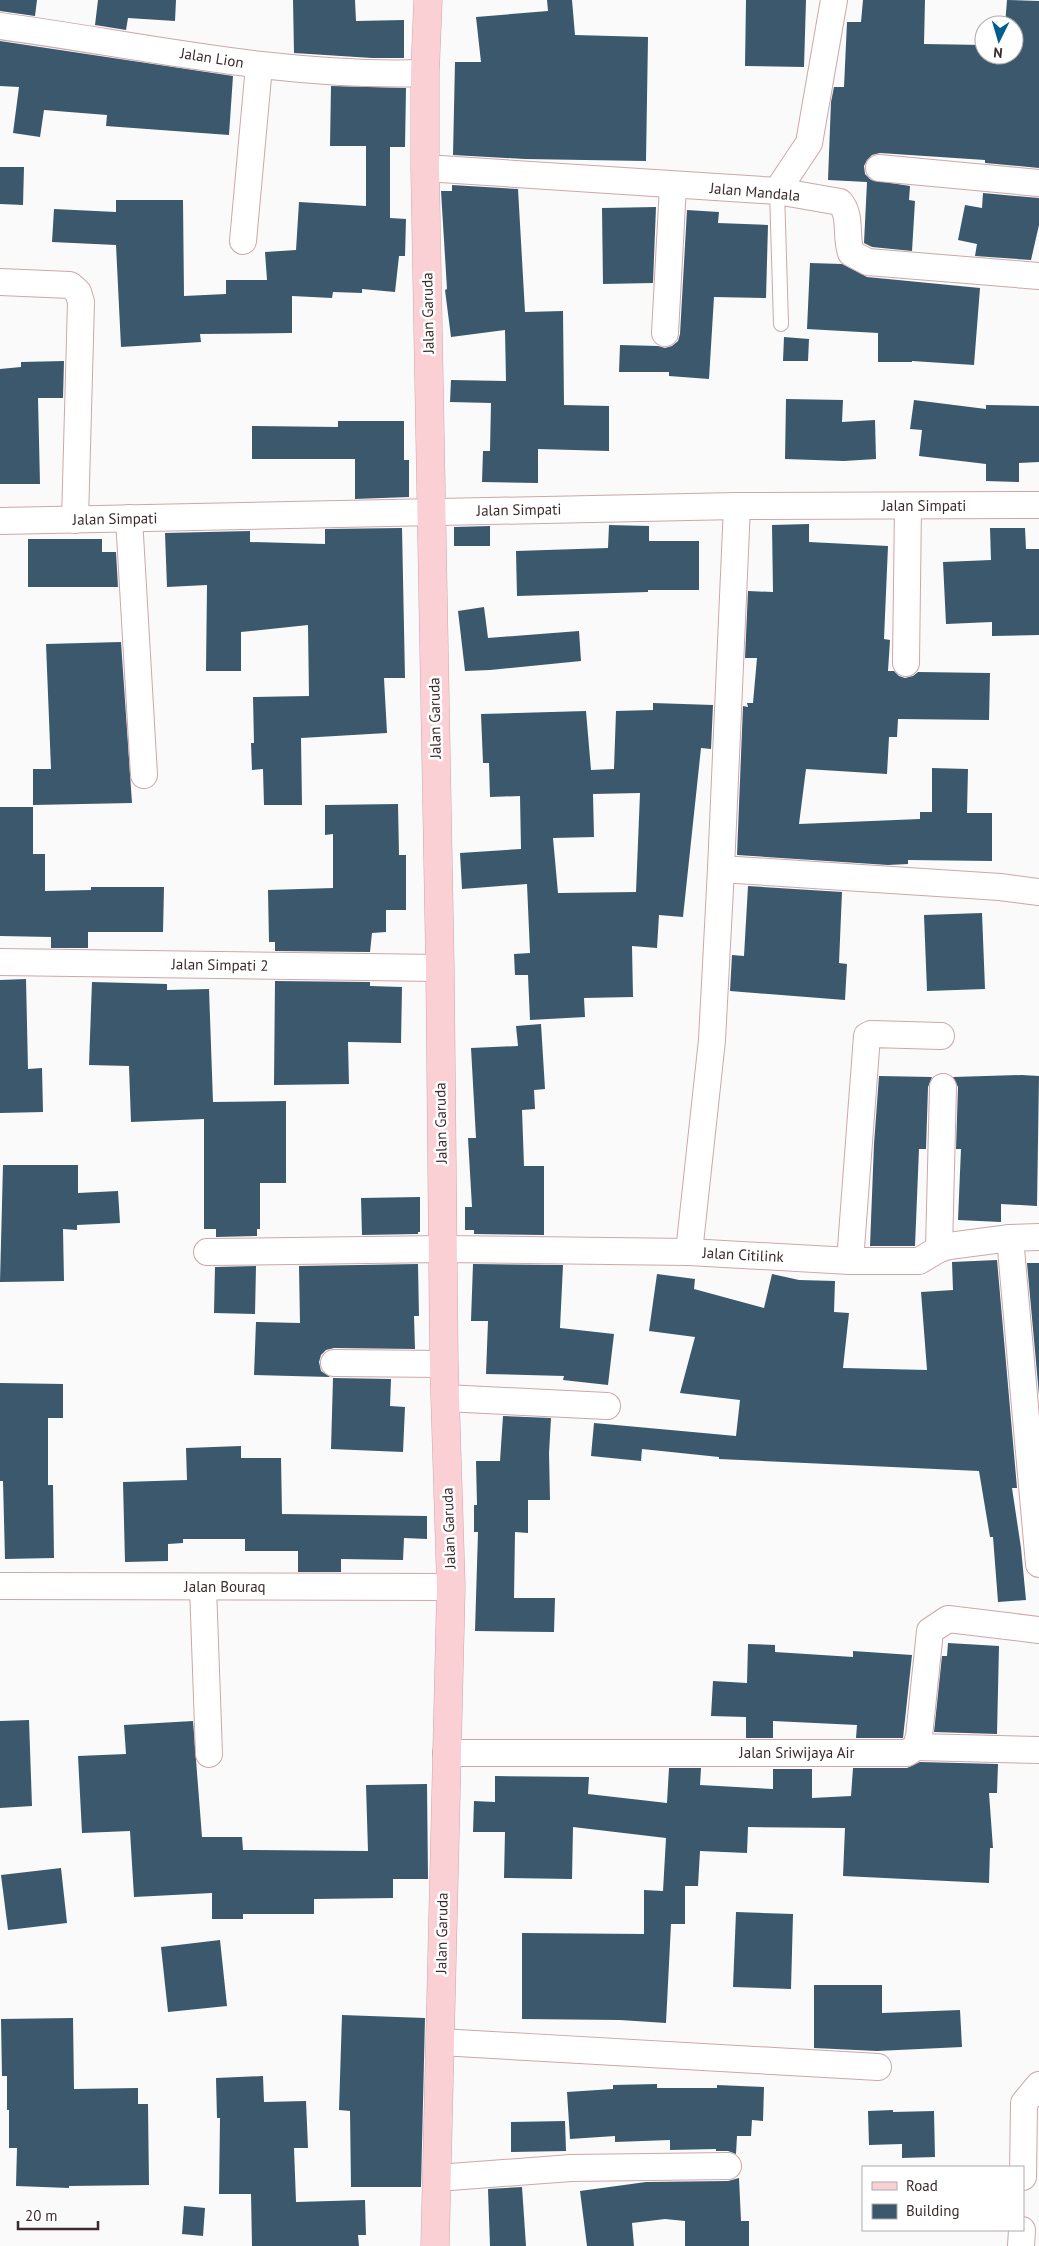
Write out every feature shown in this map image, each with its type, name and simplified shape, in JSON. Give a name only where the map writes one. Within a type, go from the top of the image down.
[{"type":"street","name":"Jalan Garuda","points":[[428,0],[425,73],[425,168],[440,968],[444,1364],[451,1587],[435,2246]]},
{"type":"street","points":[[777,191],[809,143],[834,0]]},
{"type":"street","name":"Jalan Lion","points":[[0,26],[259,66],[382,74],[425,73]]},
{"type":"street","points":[[243,242],[259,66]]},
{"type":"street","name":"Jalan Mandala","points":[[425,168],[673,186],[777,191],[840,202],[847,216],[847,242],[851,253],[868,262],[1039,276]]},
{"type":"street","points":[[879,168],[1039,183]]},
{"type":"street","points":[[665,333],[673,186]]},
{"type":"street","points":[[0,282],[70,285],[78,292],[80,302],[75,520]]},
{"type":"street","name":"Jalan Simpati","points":[[0,521],[737,506],[1039,505]]},
{"type":"street","points":[[689,1252],[712,1040],[737,506]]},
{"type":"street","points":[[906,662],[908,506]]},
{"type":"street","points":[[129,518],[144,775]]},
{"type":"street","points":[[721,869],[990,886],[1039,892]]},
{"type":"street","name":"Jalan Simpati 2","points":[[0,962],[440,968]]},
{"type":"street","points":[[850,1261],[866,1040],[871,1034],[941,1036]]},
{"type":"street","points":[[939,1249],[943,1087]]},
{"type":"street","name":"Jalan Citilink","points":[[207,1252],[443,1249],[689,1252],[850,1261],[919,1262],[939,1249],[1010,1238],[1039,1237]]},
{"type":"street","points":[[1010,1238],[1034,1445],[1039,1564]]},
{"type":"street","points":[[334,1363],[444,1364]]},
{"type":"street","points":[[445,1398],[607,1406]]},
{"type":"street","name":"Jalan Bouraq","points":[[0,1586],[451,1587]]},
{"type":"street","points":[[203,1587],[209,1754]]},
{"type":"street","points":[[916,1747],[919,1736],[930,1631],[948,1619],[1039,1630]]},
{"type":"street","name":"Jalan Sriwijaya Air","points":[[446,1753],[907,1753],[916,1747],[1039,1750]]},
{"type":"street","points":[[440,2042],[878,2067]]},
{"type":"street","points":[[1023,2166],[1024,2103],[1039,2085]]},
{"type":"street","points":[[437,2178],[571,2168],[728,2166]]},
{"type":"street","points":[[1022,2231],[1022,2246]]},
{"type":"lane","points":[[777,191],[781,324]]},
{"type":"building","points":[[0,0],[37,0],[35,16],[0,11]]},
{"type":"building","points":[[98,0],[176,0],[175,21],[128,18],[126,30],[95,25]]},
{"type":"building","points":[[293,0],[355,0],[356,21],[404,20],[404,58],[294,53]]},
{"type":"building","points":[[547,0],[572,0],[575,35],[648,37],[646,161],[525,159],[453,155],[455,62],[481,62],[476,17],[548,11]]},
{"type":"building","points":[[746,0],[806,0],[804,67],[745,66]]},
{"type":"building","points":[[863,0],[925,0],[924,44],[974,45],[974,65],[1024,65],[1024,15],[1006,15],[1007,0],[1039,1],[1039,168],[985,163],[985,160],[880,153],[872,155],[867,160],[864,166],[865,174],[871,180],[910,186],[909,200],[915,201],[912,251],[872,247],[864,243],[867,182],[828,180],[831,102],[834,87],[844,87],[847,22],[861,22]]},
{"type":"building","points":[[0,41],[233,76],[229,135],[106,126],[107,115],[44,110],[40,137],[13,133],[19,87],[0,86]]},
{"type":"building","points":[[331,86],[406,88],[405,147],[390,147],[390,218],[406,219],[405,256],[399,256],[395,292],[362,289],[362,293],[333,292],[332,298],[292,296],[292,333],[200,334],[201,342],[121,347],[116,245],[52,242],[54,209],[116,212],[116,200],[183,200],[184,296],[226,294],[226,280],[267,280],[265,252],[296,250],[299,202],[366,206],[366,146],[330,146]]},
{"type":"building","points":[[0,167],[24,167],[23,205],[0,204]]},
{"type":"building","points":[[452,185],[518,189],[525,312],[563,311],[564,405],[609,406],[609,451],[538,449],[538,483],[482,482],[483,451],[490,451],[491,403],[450,402],[451,380],[506,381],[505,330],[451,337],[445,290],[447,289],[441,191],[452,191]]},
{"type":"building","points":[[983,193],[1039,198],[1039,225],[1031,260],[975,256],[977,244],[958,240],[965,205],[982,208]]},
{"type":"building","points":[[656,207],[653,283],[603,284],[602,208]]},
{"type":"building","points":[[687,210],[719,212],[718,223],[768,225],[766,298],[714,297],[709,379],[669,376],[669,372],[619,372],[620,345],[658,346],[665,348],[672,346],[678,341],[680,334]]},
{"type":"building","points":[[810,263],[842,264],[867,277],[980,288],[974,365],[912,361],[878,362],[878,333],[807,329]]},
{"type":"building","points":[[784,337],[809,339],[808,361],[783,361]]},
{"type":"building","points":[[64,361],[63,398],[38,398],[40,484],[0,484],[0,369],[21,367],[21,362]]},
{"type":"building","points":[[786,399],[843,400],[842,422],[875,420],[876,459],[844,461],[785,459]]},
{"type":"building","points":[[914,400],[986,409],[986,405],[1039,406],[1039,462],[1019,463],[1019,482],[986,481],[986,464],[919,456],[922,430],[910,429]]},
{"type":"building","points":[[338,421],[404,421],[404,460],[409,460],[409,497],[355,499],[355,459],[252,459],[252,426],[338,427]]},
{"type":"building","points":[[809,524],[809,542],[888,546],[884,639],[890,640],[888,671],[894,671],[899,676],[905,678],[913,676],[918,672],[990,673],[989,720],[898,719],[897,737],[889,737],[887,774],[806,769],[799,824],[920,819],[920,812],[932,812],[932,768],[968,769],[967,813],[992,813],[992,861],[908,860],[908,864],[888,865],[737,855],[743,706],[748,707],[747,703],[753,703],[757,658],[745,658],[748,591],[773,592],[772,525]]},
{"type":"building","points":[[609,525],[649,526],[649,541],[699,541],[699,590],[648,590],[648,592],[517,596],[516,551],[608,548]]},
{"type":"building","points":[[490,526],[490,546],[454,546],[454,527]]},
{"type":"building","points":[[402,528],[405,678],[384,678],[387,733],[301,738],[302,805],[264,805],[263,769],[252,770],[251,743],[254,743],[253,697],[309,696],[308,625],[241,632],[241,671],[206,671],[207,585],[167,587],[165,533],[250,531],[250,542],[325,544],[325,529]]},
{"type":"building","points":[[990,528],[1025,528],[1026,549],[1039,549],[1039,635],[992,636],[992,622],[946,624],[943,562],[991,560]]},
{"type":"building","points":[[28,539],[102,539],[102,552],[116,552],[118,587],[28,587]]},
{"type":"building","points":[[484,607],[488,638],[579,631],[581,661],[465,671],[458,611]]},
{"type":"building","points":[[121,642],[132,803],[33,805],[33,769],[51,769],[46,644]]},
{"type":"building","points":[[653,703],[713,705],[711,749],[701,748],[683,917],[659,915],[657,948],[632,946],[633,997],[584,998],[585,1017],[530,1020],[528,975],[515,975],[514,954],[530,953],[527,884],[462,889],[460,853],[521,849],[520,796],[490,797],[489,763],[483,763],[481,714],[586,711],[591,770],[614,769],[616,711],[653,710]],"holes":[[[640,793],[636,892],[558,893],[553,838],[594,837],[593,794]]]},
{"type":"building","points":[[398,804],[399,855],[406,855],[406,910],[386,910],[386,932],[372,933],[370,952],[275,951],[275,942],[269,942],[268,890],[333,888],[333,834],[325,835],[325,805]]},
{"type":"building","points":[[0,807],[33,807],[33,854],[45,854],[45,891],[91,890],[91,887],[164,887],[163,932],[88,932],[88,948],[51,948],[51,937],[0,936]]},
{"type":"building","points":[[748,886],[842,892],[839,963],[847,964],[845,1000],[730,991],[732,955],[744,956]]},
{"type":"building","points":[[982,913],[985,989],[927,991],[924,915]]},
{"type":"building","points":[[26,979],[28,1069],[42,1068],[43,1112],[0,1113],[0,980]]},
{"type":"building","points":[[275,981],[370,982],[370,986],[402,987],[401,1043],[348,1042],[349,1084],[274,1085]]},
{"type":"building","points":[[92,982],[167,984],[167,990],[209,989],[213,1102],[286,1101],[286,1183],[260,1183],[260,1229],[257,1229],[257,1236],[216,1237],[216,1229],[204,1229],[204,1119],[131,1122],[129,1066],[89,1065]]},
{"type":"building","points":[[541,1024],[545,1089],[534,1090],[535,1109],[522,1110],[524,1166],[544,1166],[544,1235],[474,1234],[474,1230],[465,1230],[465,1207],[472,1207],[468,1138],[476,1138],[471,1048],[518,1046],[516,1026]]},
{"type":"building","points":[[879,1076],[932,1077],[928,1087],[926,1149],[919,1149],[915,1246],[870,1246]]},
{"type":"building","points":[[1039,1076],[1037,1206],[1001,1204],[1001,1222],[958,1220],[961,1149],[956,1149],[958,1087],[953,1077]]},
{"type":"building","points":[[3,1165],[78,1165],[78,1193],[118,1191],[120,1223],[77,1225],[77,1230],[63,1229],[64,1281],[0,1282]]},
{"type":"building","points":[[420,1197],[420,1232],[418,1234],[362,1235],[361,1198]]},
{"type":"building","points":[[997,1260],[1017,1488],[1012,1488],[1026,1600],[998,1602],[993,1537],[990,1537],[979,1471],[719,1459],[719,1457],[642,1449],[641,1461],[591,1456],[594,1423],[736,1436],[740,1400],[680,1393],[695,1337],[649,1331],[657,1274],[695,1279],[694,1289],[764,1308],[772,1274],[799,1280],[835,1281],[834,1312],[849,1313],[843,1368],[927,1370],[921,1292],[953,1290],[952,1262]]},
{"type":"building","points":[[1027,1263],[1039,1263],[1039,1395]]},
{"type":"building","points":[[418,1264],[419,1316],[414,1316],[415,1349],[334,1348],[326,1350],[321,1355],[319,1362],[321,1371],[330,1377],[254,1375],[256,1322],[300,1323],[299,1266]]},
{"type":"building","points":[[473,1264],[563,1265],[560,1328],[614,1334],[608,1385],[563,1380],[564,1376],[486,1374],[488,1321],[471,1321]]},
{"type":"building","points":[[256,1266],[255,1314],[214,1313],[215,1267]]},
{"type":"building","points":[[333,1378],[391,1379],[390,1406],[405,1407],[403,1452],[331,1449]]},
{"type":"building","points":[[0,1383],[63,1384],[63,1418],[48,1418],[48,1485],[53,1485],[54,1558],[5,1559],[3,1481],[0,1481]]},
{"type":"building","points":[[503,1416],[551,1418],[549,1453],[550,1500],[528,1500],[528,1533],[515,1532],[514,1598],[555,1598],[554,1632],[475,1631],[478,1532],[474,1532],[474,1505],[477,1505],[476,1461],[500,1461]]},
{"type":"building","points":[[241,1446],[241,1458],[281,1458],[282,1514],[427,1516],[427,1539],[404,1538],[403,1560],[341,1559],[341,1572],[298,1572],[298,1551],[245,1551],[245,1539],[183,1539],[183,1543],[168,1544],[168,1561],[125,1562],[123,1482],[187,1480],[186,1448]]},
{"type":"building","points":[[948,1643],[999,1646],[997,1734],[934,1732],[942,1656],[947,1656]]},
{"type":"building","points":[[748,1644],[775,1645],[775,1652],[853,1657],[853,1651],[912,1655],[903,1738],[856,1738],[857,1725],[773,1721],[773,1738],[746,1738],[746,1717],[711,1716],[713,1681],[747,1683]]},
{"type":"building","points":[[29,1720],[32,1806],[0,1808],[0,1721]]},
{"type":"building","points":[[193,1721],[202,1837],[242,1837],[243,1850],[368,1851],[366,1785],[427,1784],[428,1879],[393,1879],[393,1898],[314,1899],[314,1914],[243,1914],[243,1919],[212,1919],[212,1893],[134,1897],[130,1831],[82,1833],[78,1756],[126,1754],[124,1725]]},
{"type":"building","points":[[920,1762],[998,1764],[997,1793],[989,1793],[993,1848],[990,1848],[989,1883],[843,1876],[845,1828],[748,1827],[747,1853],[700,1851],[698,1886],[685,1886],[685,1924],[671,1924],[666,2023],[620,2020],[522,2019],[522,1933],[644,1934],[644,1890],[663,1891],[666,1838],[573,1827],[572,1879],[504,1878],[505,1832],[473,1832],[474,1801],[495,1802],[495,1776],[589,1777],[588,1794],[667,1803],[669,1768],[701,1768],[700,1785],[773,1789],[773,1769],[812,1769],[812,1798],[851,1796],[853,1768],[907,1768]]},
{"type":"building","points":[[61,1868],[67,1923],[8,1930],[1,1875]]},
{"type":"building","points":[[736,1912],[793,1914],[791,1989],[733,1987]]},
{"type":"building","points":[[220,1940],[227,2006],[168,2012],[161,1947]]},
{"type":"building","points":[[814,1985],[882,1985],[882,2013],[960,2010],[962,2047],[877,2051],[814,2048]]},
{"type":"building","points":[[342,2015],[425,2018],[421,2187],[351,2187],[350,2111],[339,2110]]},
{"type":"building","points":[[73,2018],[74,2089],[138,2088],[138,2104],[148,2104],[149,2185],[69,2186],[69,2188],[16,2186],[17,2148],[9,2148],[7,2076],[2,2076],[1,2019]]},
{"type":"building","points":[[263,2076],[264,2102],[306,2101],[308,2148],[294,2148],[296,2202],[365,2200],[366,2235],[358,2235],[359,2246],[252,2246],[251,2194],[219,2194],[220,2118],[217,2118],[216,2078]]},
{"type":"building","points":[[657,2084],[657,2088],[717,2088],[717,2085],[764,2087],[763,2121],[752,2120],[751,2136],[737,2136],[736,2154],[728,2151],[716,2151],[716,2149],[670,2150],[670,2140],[615,2142],[615,2136],[570,2139],[567,2092],[613,2089],[613,2085]]},
{"type":"building","points":[[893,2110],[893,2112],[934,2111],[935,2157],[902,2158],[902,2144],[869,2145],[868,2111]]},
{"type":"building","points":[[565,2121],[566,2151],[511,2152],[511,2122]]},
{"type":"building","points":[[739,2178],[741,2221],[749,2221],[749,2246],[685,2246],[685,2221],[665,2219],[632,2223],[634,2246],[587,2246],[580,2191],[646,2182],[728,2181]]},
{"type":"building","points":[[522,2187],[526,2246],[490,2246],[488,2189]]},
{"type":"building","points":[[184,2206],[205,2208],[203,2236],[182,2234]]}]
